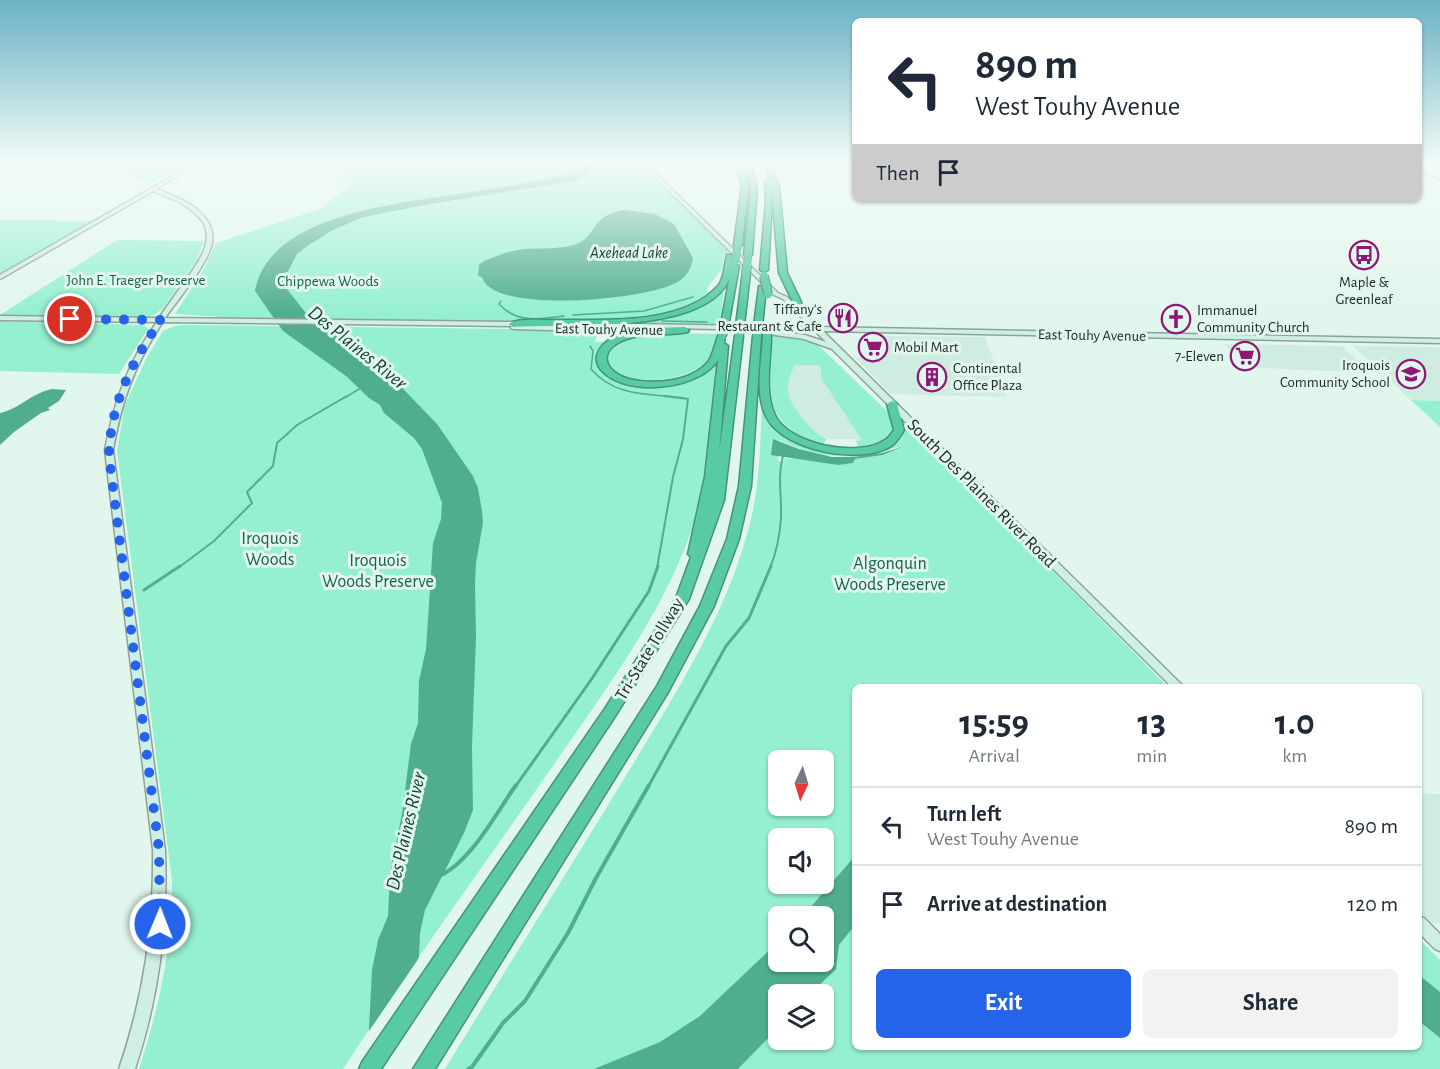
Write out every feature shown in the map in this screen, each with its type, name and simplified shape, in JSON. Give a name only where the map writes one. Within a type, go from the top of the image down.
[{"type":"highway","points":[[513,324],[615,321],[676,312],[705,299],[720,288],[733,260],[742,214]]},
{"type":"highway","name":"Tri-State Tollway","points":[[369,1069],[642,664],[682,598],[718,500],[752,214]]},
{"type":"highway","points":[[768,214],[762,331],[768,406],[776,426],[789,436],[808,444],[830,450],[859,451],[881,446],[894,439],[899,430],[892,404]]},
{"type":"highway","points":[[778,214],[783,273],[799,305],[798,312]]},
{"type":"highway","points":[[690,576],[711,477],[733,260]]},
{"type":"highway","points":[[685,330],[643,333],[624,337],[605,349],[602,364],[610,373],[632,382],[653,384],[675,381],[707,368],[716,354],[725,330]]},
{"type":"highway","name":"Tri-State Tollway","points":[[423,1069],[662,690],[707,606],[733,539],[744,494],[762,331]]},
{"type":"main road","points":[[0,277],[109,214]]},
{"type":"main road","points":[[127,1069],[150,991],[160,924],[159,850],[109,456],[113,422],[128,375],[144,344],[204,258],[210,241],[209,225],[199,214]]},
{"type":"main road","name":"South Des Plaines River Road","points":[[696,214],[776,294],[785,298],[1176,684]]},
{"type":"main road","name":"East Touhy Avenue","points":[[0,318],[1440,341]]},
{"type":"main road","name":"East Touhy Avenue","points":[[437,325],[513,324],[817,330]]},
{"type":"main road","points":[[762,331],[805,337],[835,347]]},
{"type":"main road","points":[[1422,926],[1440,944]]},
{"type":"shaded area","points":[[881,336],[985,337],[1007,397],[891,394],[856,358],[885,353]]},
{"type":"shaded area","points":[[803,342],[875,439],[856,441],[854,439],[827,439],[796,425],[781,401]]},
{"type":"shaded area","points":[[1225,344],[1342,346],[1371,373],[1245,367]]},
{"type":"shaded area","name":"Iroquois Community School","points":[[1353,346],[1440,347],[1440,401],[1411,400]]},
{"type":"shaded area","points":[[1422,794],[1440,794],[1440,924],[1430,923],[1422,915]]},
{"type":"green space","name":"Chippewa Woods","points":[[305,214],[690,214],[728,251],[724,255],[722,269],[707,288],[708,292],[694,302],[649,316],[592,320],[425,322],[237,318],[175,314],[205,267],[216,243]]},
{"type":"green space","points":[[0,220],[92,221],[0,274]]},
{"type":"green space","name":"John E. Traeger Preserve","points":[[117,240],[204,241],[196,262],[162,309],[154,315],[143,317],[0,315]]},
{"type":"green space","points":[[724,286],[720,325],[608,324],[654,318],[686,309],[714,296]]},
{"type":"green space","points":[[0,321],[144,325],[148,329],[119,374],[0,371]]},
{"type":"green space","name":"Iroquois Woods Preserve","points":[[184,325],[598,330],[601,332],[598,332],[595,342],[603,342],[608,338],[611,330],[632,331],[606,345],[602,370],[641,386],[697,376],[716,363],[712,426],[703,489],[692,529],[665,591],[613,679],[421,953],[343,1069],[139,1069],[153,1023],[163,976],[170,929],[172,880],[117,450],[125,405],[146,359],[163,331]]},
{"type":"green space","points":[[661,333],[718,334],[707,361],[681,376],[649,381],[634,380],[620,375],[611,368],[608,356],[617,344],[631,338]]},
{"type":"green space","points":[[772,335],[799,337],[818,345],[888,412],[892,417],[895,433],[878,442],[858,447],[856,441],[862,440],[821,378],[821,368],[818,365],[795,365],[788,388],[794,407],[817,434],[827,439],[822,445],[801,437],[787,427],[778,416],[773,403]]},
{"type":"green space","points":[[1411,400],[1440,401],[1440,427]]},
{"type":"green space","name":"Algonquin Woods Preserve","points":[[762,406],[774,427],[786,438],[819,451],[852,453],[885,446],[896,441],[905,429],[995,513],[1165,684],[852,684],[852,1050],[1422,1050],[1422,942],[1440,960],[1440,1069],[445,1069],[681,684],[730,585],[742,551],[755,501]],"holes":[[[779,440],[825,455],[861,456],[900,447],[883,455],[855,459],[853,463],[846,464],[785,458],[783,462],[778,461]]]},
{"type":"water","name":"Des Plaines River","points":[[353,214],[379,214],[363,217],[333,230],[297,254],[287,273],[287,289],[305,312],[327,329],[349,340],[359,351],[385,370],[437,424],[473,476],[478,488],[483,523],[475,584],[473,810],[464,833],[425,910],[420,933],[419,957],[372,1069],[369,1028],[372,970],[378,940],[388,916],[390,874],[402,814],[411,744],[418,723],[419,681],[426,649],[433,543],[441,519],[442,503],[422,449],[414,438],[346,376],[283,331],[255,291],[265,265],[284,245],[309,230]]},
{"type":"water","name":"Axehead Lake","points":[[611,214],[654,214],[674,224],[693,258],[689,271],[679,281],[663,288],[638,294],[574,300],[541,300],[513,296],[492,289],[482,277],[478,276],[479,265],[486,260],[510,252],[574,245],[587,237],[605,216]]},
{"type":"water","points":[[52,389],[66,390],[59,401],[48,408],[50,410],[41,413],[0,445],[0,413]]},
{"type":"water","points":[[773,439],[799,449],[832,457],[882,453],[901,447],[883,455],[855,459],[853,463],[838,465],[771,455]]},
{"type":"water","points":[[852,859],[852,929],[839,945],[834,971],[834,906],[812,906],[822,894],[834,894],[834,880]]},
{"type":"water","points":[[768,951],[768,972],[833,972],[820,984],[768,984],[768,1038],[738,1069],[594,1069],[660,1042],[700,1016]]},
{"type":"water","points":[[1422,977],[1440,992],[1440,1038],[1422,1023]]},
{"type":"pier","points":[[421,955],[429,1006],[445,1069],[369,1069],[367,1034]]},
{"type":"waterway","points":[[573,315],[644,311],[693,297]]},
{"type":"waterway","points":[[501,301],[499,304],[513,315],[529,319],[564,316]]},
{"type":"waterway","points":[[662,321],[707,322]]},
{"type":"waterway","points":[[590,346],[593,351],[591,369],[611,385],[622,390],[684,398]]},
{"type":"waterway","points":[[344,398],[361,388]]},
{"type":"waterway","points":[[178,568],[214,541],[252,503],[247,492],[273,466],[277,443],[297,425],[347,396]]},
{"type":"waterway","points":[[657,568],[673,477],[683,439],[688,399],[664,396]]},
{"type":"waterway","points":[[770,568],[780,530],[780,471],[783,456]]},
{"type":"waterway","points":[[144,590],[180,566]]},
{"type":"waterway","points":[[515,787],[591,680],[649,591],[658,566]]},
{"type":"waterway","points":[[648,787],[726,646],[749,618],[771,566]]},
{"type":"waterway","points":[[441,875],[463,859],[492,822],[516,785]]},
{"type":"waterway","points":[[468,1069],[472,1067],[503,1023],[525,1001],[568,933],[596,878],[649,785]]},
{"type":"place","name":"Maple & Greenleaf","points":[[1364,255]]},
{"type":"place","name":"Tiffany's Restaurant & Cafe","points":[[843,318]]},
{"type":"place","name":"Immanuel Community Church","points":[[1176,319]]},
{"type":"place","name":"Mobil Mart","points":[[873,347]]},
{"type":"place","name":"7-Eleven","points":[[1245,356]]},
{"type":"place","name":"Iroquois Community School","points":[[1411,374]]},
{"type":"place","name":"Continental Office Plaza","points":[[932,377]]},
{"type":"route","points":[[70,319],[161,320],[136,358],[120,395],[109,450],[159,850],[160,924]]},
{"type":"park label","name":"Iroquois Woods","points":[[270,548]]}]
